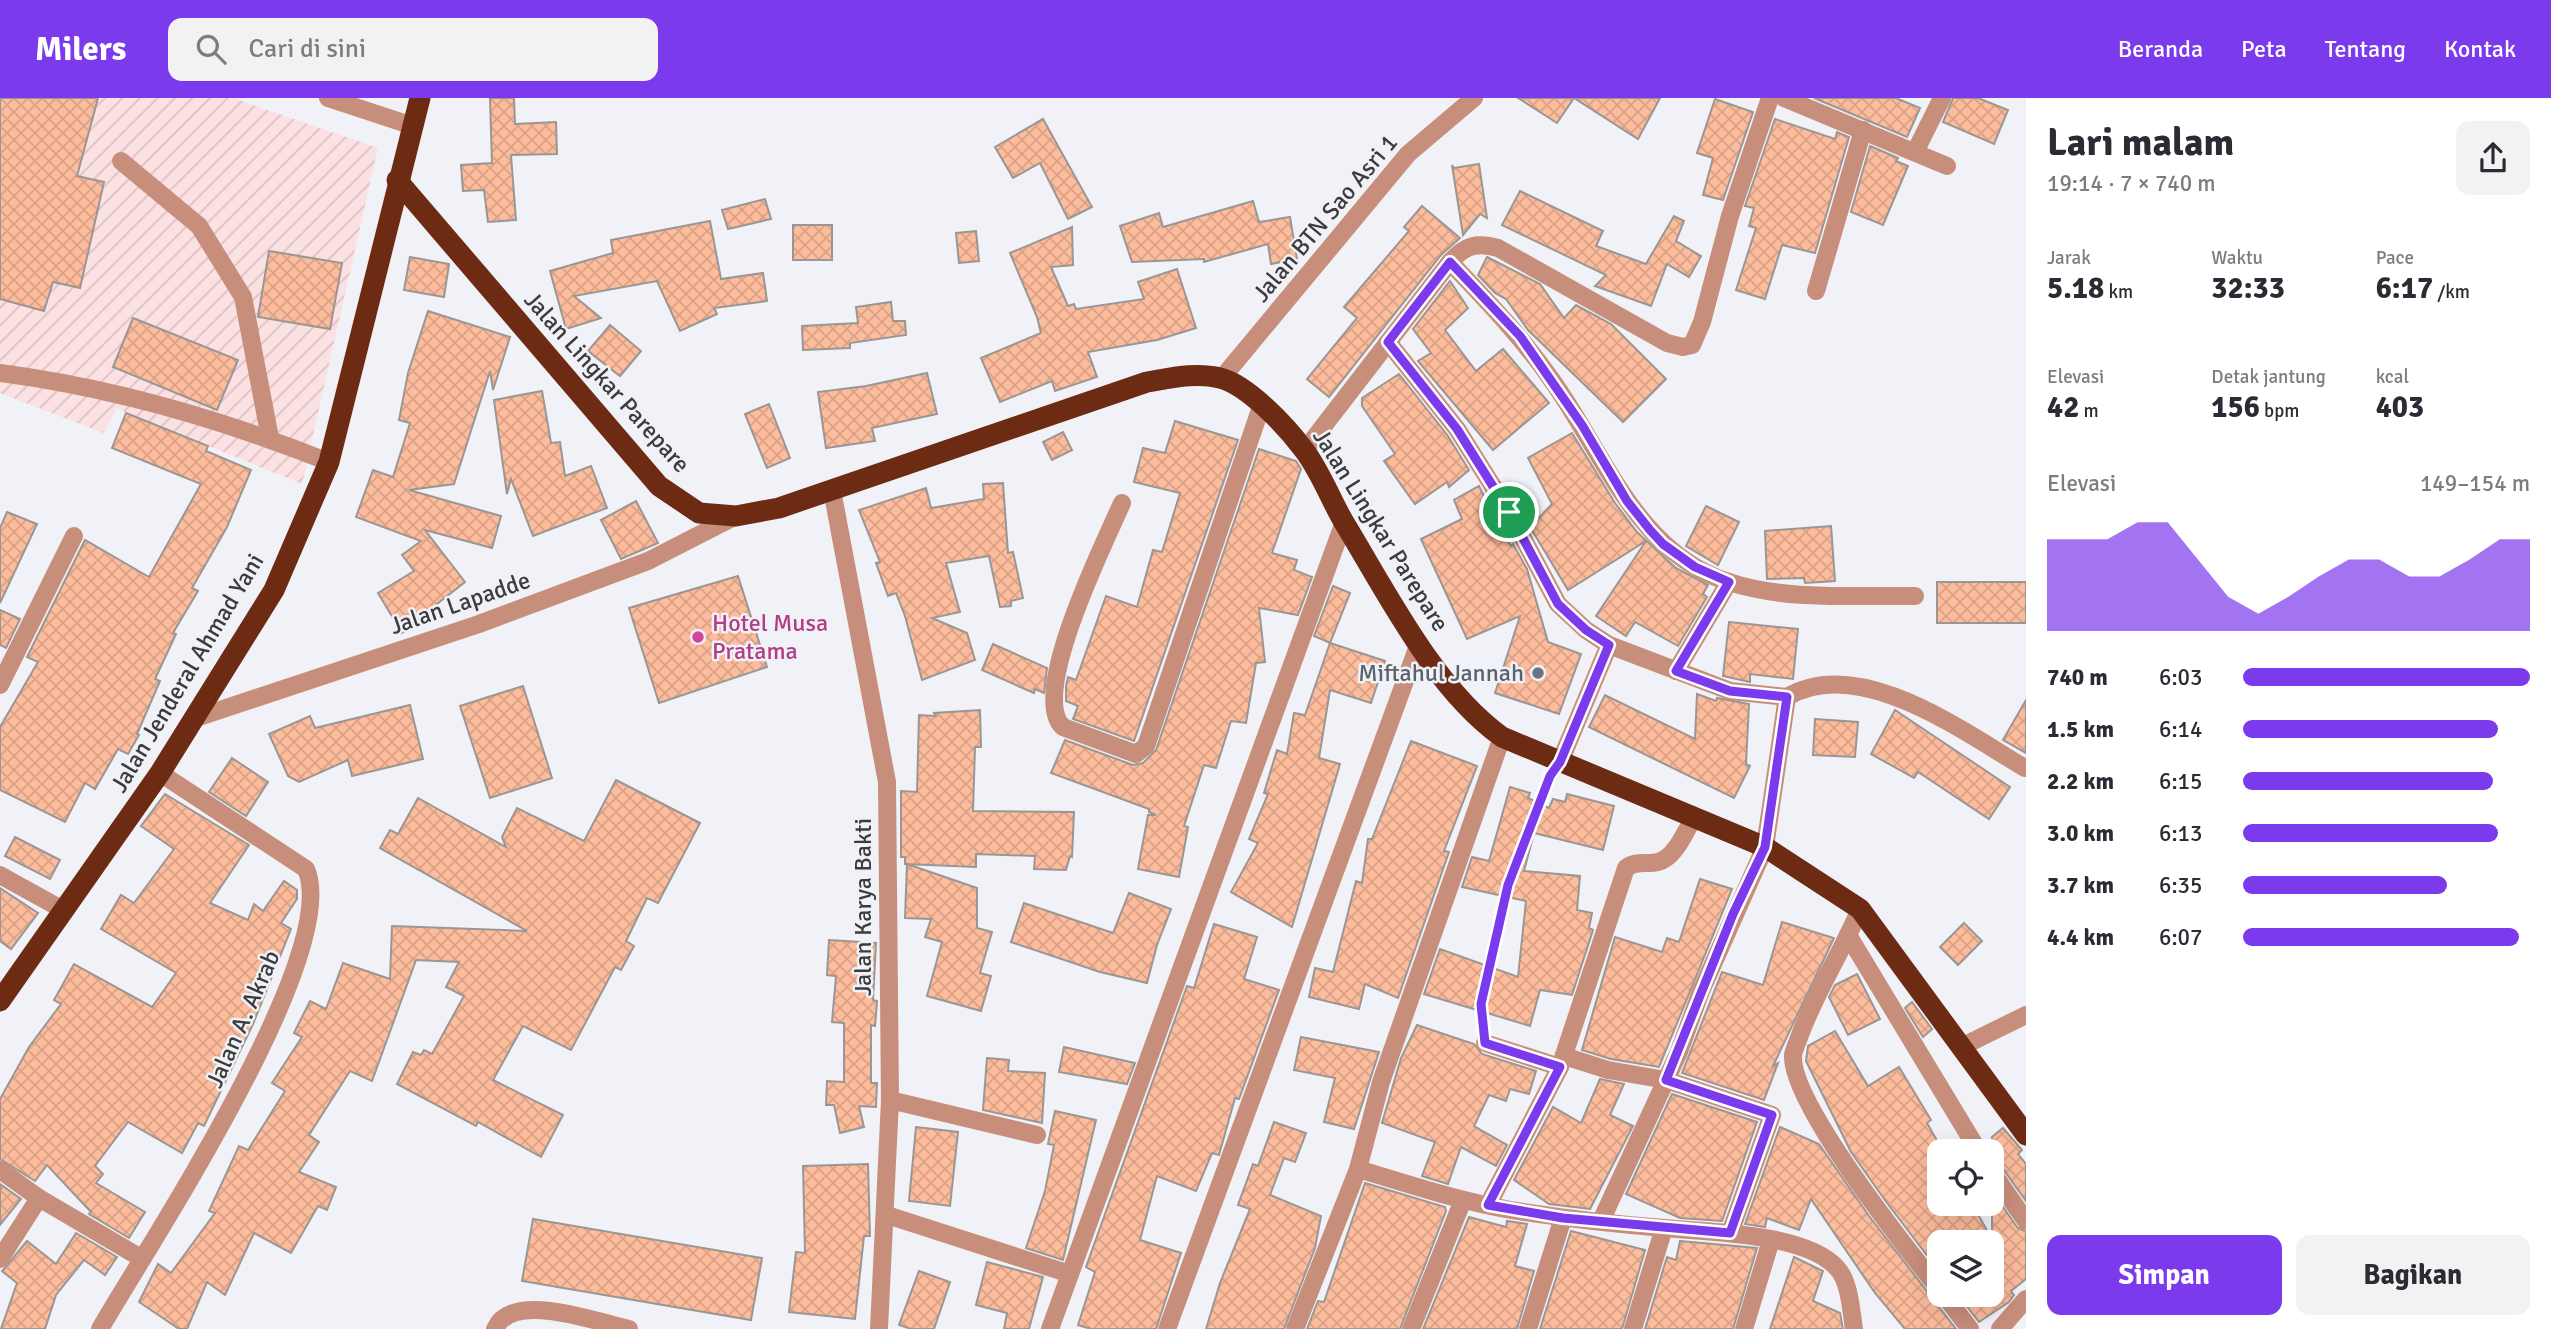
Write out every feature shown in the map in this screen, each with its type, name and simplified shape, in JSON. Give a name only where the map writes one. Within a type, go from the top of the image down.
[{"type":"highway","name":"Jalan Jenderal Ahmad Yani","points":[[0,1001],[160,773],[274,590],[329,462],[397,180],[420,98]]},
{"type":"highway","name":"Jalan Lingkar Parepare","points":[[397,180],[659,486],[699,513],[737,516],[779,508],[1147,383],[1186,375],[1222,378],[1262,404],[1305,450],[1343,522],[1419,643],[1478,719],[1502,737],[1765,847],[1860,909],[2026,1135]]},
{"type":"street","points":[[328,98],[413,126]]},
{"type":"street","name":"Jalan BTN Sao Asri 1","points":[[1222,378],[1408,153],[1474,98]]},
{"type":"street","points":[[1305,450],[1450,262],[1467,247],[1483,244],[1498,248],[1667,343],[1683,347],[1692,345],[1702,322],[1730,216],[1770,98]]},
{"type":"street","points":[[1784,98],[1947,166]]},
{"type":"street","points":[[1915,152],[1942,98]]},
{"type":"street","points":[[1816,290],[1863,130]]},
{"type":"street","points":[[121,161],[199,226],[243,297],[270,438]]},
{"type":"street","points":[[1450,262],[1520,336],[1582,425],[1627,501],[1663,544],[1695,567],[1729,582],[1799,594],[1914,596]]},
{"type":"street","points":[[1388,342],[1457,429],[1509,512],[1558,604],[1586,630],[1609,645],[1730,691],[1787,697],[1805,689],[1836,687],[1869,688],[1894,695],[1924,709],[2025,768]]},
{"type":"street","points":[[0,373],[120,393],[201,414],[329,462]]},
{"type":"street","points":[[1122,503],[1078,604],[1054,680],[1053,709],[1057,722],[1063,727],[1136,754],[1146,746],[1262,404]]},
{"type":"street","name":"Jalan Karya Bakti","points":[[832,489],[887,782],[890,1100],[887,1216],[879,1329]]},
{"type":"street","name":"Jalan Lapadde","points":[[193,719],[479,624],[635,566],[737,516]]},
{"type":"street","points":[[1050,1329],[1343,522]]},
{"type":"street","points":[[0,685],[74,536]]},
{"type":"street","points":[[1676,671],[1729,582]]},
{"type":"street","points":[[1167,1329],[1419,643]]},
{"type":"street","points":[[1560,762],[1609,645]]},
{"type":"street","points":[[1601,1221],[1666,1080],[1733,914],[1765,847],[1787,697]]},
{"type":"street","points":[[1295,1329],[1358,1169],[1381,1082],[1502,737]]},
{"type":"street","name":"Jalan A. Akrab","points":[[100,1329],[222,1127],[293,978],[313,897],[306,869],[160,773]]},
{"type":"street","points":[[1488,1205],[1562,1062],[1626,868],[1632,863],[1659,862],[1668,857],[1693,819]]},
{"type":"street","points":[[0,875],[65,911]]},
{"type":"street","points":[[1860,909],[1809,1011],[1793,1056],[1806,1099],[1837,1150],[1897,1237],[1927,1274]]},
{"type":"street","points":[[1848,935],[1971,1139]]},
{"type":"street","points":[[1961,1047],[2026,1015]]},
{"type":"street","points":[[1485,1043],[1562,1062],[1666,1080],[1772,1115],[1730,1233]]},
{"type":"street","points":[[890,1100],[1037,1135]]},
{"type":"street","points":[[1358,1169],[1488,1205],[1563,1218],[1730,1233],[1771,1240],[1819,1256],[1838,1269],[1847,1289],[1854,1329]]},
{"type":"street","points":[[0,1170],[39,1198],[141,1258]]},
{"type":"street","points":[[2004,1189],[2026,1221]]},
{"type":"street","points":[[0,1259],[39,1198]]},
{"type":"street","points":[[1411,1329],[1463,1199]]},
{"type":"street","points":[[887,1216],[1070,1274]]},
{"type":"street","points":[[1528,1329],[1563,1218]]},
{"type":"street","points":[[1633,1329],[1664,1228]]},
{"type":"street","points":[[1744,1329],[1771,1240]]},
{"type":"street","points":[[2000,1329],[2026,1299]]},
{"type":"street","points":[[1953,1307],[1970,1329]]},
{"type":"street","points":[[495,1329],[500,1318],[515,1310],[533,1308],[629,1329]]},
{"type":"path","points":[[1485,1043],[1481,1004],[1508,885],[1550,776],[1560,762]]},
{"type":"shaded area","points":[[0,98],[233,98],[378,148],[302,484],[117,409],[103,433],[0,393]]},
{"type":"building","points":[[0,98],[98,98],[77,176],[104,182],[80,288],[53,282],[44,311],[0,299]]},
{"type":"building","points":[[490,98],[514,98],[515,124],[556,122],[557,154],[511,155],[516,220],[488,222],[484,190],[463,191],[461,165],[492,163]]},
{"type":"building","points":[[1518,98],[1574,98],[1557,123]]},
{"type":"building","points":[[1574,98],[1660,98],[1638,139]]},
{"type":"building","points":[[1814,98],[1896,98],[1920,108],[1907,137]]},
{"type":"building","points":[[1953,98],[1978,98],[2008,110],[1994,144],[1943,122]]},
{"type":"building","points":[[1715,99],[1753,112],[1723,200],[1703,195],[1713,158],[1697,153]]},
{"type":"building","points":[[1043,119],[1092,207],[1068,219],[1040,163],[1013,178],[995,147]]},
{"type":"building","points":[[1775,119],[1835,139],[1837,132],[1849,137],[1815,253],[1782,245],[1765,299],[1736,290],[1756,228],[1749,226],[1754,208],[1745,206]]},
{"type":"building","points":[[1870,146],[1898,158],[1896,161],[1908,166],[1883,225],[1851,212]]},
{"type":"building","points":[[1479,164],[1487,218],[1480,214],[1463,235],[1452,165],[1454,168]]},
{"type":"building","points":[[1520,191],[1603,231],[1596,246],[1646,264],[1674,216],[1684,221],[1676,241],[1701,256],[1689,277],[1667,264],[1651,306],[1595,286],[1606,275],[1502,225]]},
{"type":"building","points":[[765,199],[771,219],[728,229],[722,210]]},
{"type":"building","points":[[1253,201],[1259,222],[1290,217],[1297,259],[1271,264],[1268,244],[1204,262],[1204,259],[1132,262],[1120,226],[1159,213],[1163,227]]},
{"type":"building","points":[[1422,206],[1460,238],[1441,255],[1329,397],[1307,379],[1357,318],[1344,307],[1409,231],[1404,227]]},
{"type":"building","points":[[710,221],[721,279],[763,273],[767,301],[714,308],[717,314],[680,331],[657,281],[574,296],[601,318],[566,329],[550,271],[613,253],[611,240]]},
{"type":"building","points":[[793,225],[832,225],[832,260],[793,260]]},
{"type":"building","points":[[1072,227],[1073,265],[1051,267],[1068,306],[1074,304],[1076,309],[1144,299],[1138,282],[1177,269],[1196,328],[1157,340],[1088,352],[1097,377],[1055,391],[1052,381],[1000,402],[981,358],[1041,333],[1010,253]]},
{"type":"building","points":[[976,231],[979,261],[959,263],[956,233]]},
{"type":"building","points":[[269,251],[342,263],[330,329],[258,317]]},
{"type":"building","points":[[410,257],[449,264],[444,297],[404,290]]},
{"type":"building","points":[[1487,257],[1540,284],[1564,318],[1576,305],[1611,324],[1666,379],[1623,422],[1528,330],[1506,299],[1495,293],[1478,275]]},
{"type":"building","points":[[1450,281],[1468,308],[1445,330],[1476,371],[1503,349],[1549,403],[1493,450],[1418,361],[1431,353],[1413,329]]},
{"type":"building","points":[[891,302],[893,321],[905,321],[906,335],[850,343],[850,348],[803,350],[802,326],[858,323],[856,307]]},
{"type":"building","points":[[428,311],[510,337],[493,390],[490,371],[454,484],[409,490],[501,516],[492,548],[425,530],[465,582],[437,604],[441,611],[402,633],[378,593],[414,571],[402,555],[421,541],[356,517],[373,470],[393,477],[410,423],[399,420],[408,373]]},
{"type":"building","points":[[133,318],[238,360],[217,410],[113,367]]},
{"type":"building","points":[[610,325],[641,351],[620,376],[588,351]]},
{"type":"building","points":[[927,373],[937,414],[872,428],[875,441],[826,448],[818,392],[866,386]]},
{"type":"building","points":[[1399,374],[1448,436],[1469,470],[1449,487],[1447,482],[1415,504],[1384,461],[1395,454],[1362,406],[1362,398]]},
{"type":"building","points":[[542,391],[551,443],[560,442],[565,476],[591,466],[607,508],[533,536],[511,479],[507,494],[494,400]]},
{"type":"building","points":[[769,404],[790,458],[767,468],[745,414]]},
{"type":"building","points":[[126,413],[208,446],[206,451],[251,470],[227,527],[192,588],[198,591],[173,633],[176,634],[155,679],[160,681],[137,734],[139,735],[128,754],[118,749],[95,789],[85,783],[65,822],[0,790],[0,727],[38,662],[27,657],[85,540],[149,577],[201,484],[112,448]]},
{"type":"building","points":[[1175,421],[1238,440],[1134,741],[1073,719],[1078,706],[1066,701],[1066,686],[1068,677],[1076,680],[1106,596],[1137,607],[1153,550],[1162,552],[1180,493],[1134,482],[1143,448],[1165,453]]},
{"type":"building","points":[[1063,432],[1072,450],[1052,460],[1043,442]]},
{"type":"building","points":[[1572,433],[1615,503],[1637,532],[1676,568],[1708,585],[1703,594],[1707,597],[1678,646],[1635,622],[1626,636],[1596,616],[1646,541],[1568,590],[1530,527],[1552,504],[1528,458]]},
{"type":"building","points":[[1259,449],[1296,461],[1301,469],[1272,553],[1297,560],[1294,570],[1312,577],[1298,615],[1259,608],[1265,662],[1256,663],[1246,723],[1231,721],[1216,768],[1204,765],[1184,826],[1188,827],[1179,877],[1138,869],[1148,815],[1156,815],[1149,812],[1149,809],[1051,773],[1065,740],[1133,765],[1143,763],[1156,750]]},
{"type":"building","points":[[1003,483],[1008,553],[1013,552],[1023,598],[1011,601],[1011,606],[1000,607],[989,556],[946,563],[960,612],[932,618],[967,633],[975,660],[922,680],[905,616],[896,593],[888,596],[876,563],[880,562],[859,510],[926,488],[931,508],[984,499],[983,484]]},
{"type":"building","points":[[1479,486],[1500,530],[1502,529],[1511,546],[1513,544],[1527,569],[1548,642],[1581,654],[1559,714],[1495,693],[1520,616],[1467,639],[1421,539],[1462,519],[1454,500]]},
{"type":"building","points":[[636,501],[658,543],[621,559],[601,520]]},
{"type":"building","points":[[1706,506],[1739,522],[1718,565],[1686,546]]},
{"type":"building","points":[[7,512],[37,524],[0,603],[0,528]]},
{"type":"building","points":[[1831,526],[1835,581],[1805,583],[1804,578],[1767,579],[1765,531]]},
{"type":"building","name":"Hotel Musa Pratama","points":[[738,576],[767,667],[659,703],[629,608]]},
{"type":"building","points":[[1937,582],[2026,582],[2026,623],[1937,623]]},
{"type":"building","points":[[1333,586],[1350,593],[1330,643],[1314,636]]},
{"type":"building","points":[[0,610],[20,619],[6,648],[0,645]]},
{"type":"building","points":[[1729,622],[1798,629],[1793,679],[1750,674],[1750,682],[1723,676]]},
{"type":"building","points":[[1330,643],[1385,661],[1371,703],[1330,690],[1319,758],[1340,764],[1292,927],[1231,892],[1258,843],[1249,839],[1268,794],[1264,793],[1277,750],[1287,754],[1294,713],[1305,715]]},
{"type":"building","points":[[993,644],[1047,668],[1044,693],[1035,689],[1034,693],[982,670]]},
{"type":"building","points":[[523,686],[552,778],[490,798],[460,706]]},
{"type":"building","points":[[1697,694],[1716,701],[1717,698],[1749,704],[1746,764],[1750,766],[1734,798],[1589,727],[1605,695],[1695,739]]},
{"type":"building","points":[[2026,700],[2026,753],[2003,740]]},
{"type":"building","points":[[410,705],[423,759],[352,776],[348,760],[299,782],[288,776],[269,734],[310,716],[315,728]]},
{"type":"building","points":[[980,710],[981,747],[975,747],[973,811],[1074,812],[1072,857],[1070,856],[1066,870],[1034,869],[1035,856],[976,854],[976,867],[905,864],[905,857],[901,857],[901,791],[917,792],[919,715],[936,716],[934,713]]},
{"type":"building","points":[[1895,710],[2010,787],[1989,819],[1918,772],[1914,778],[1871,754]]},
{"type":"building","points":[[1815,719],[1858,722],[1855,757],[1813,755]]},
{"type":"building","points":[[1411,741],[1477,766],[1444,851],[1449,852],[1398,998],[1365,984],[1359,1009],[1309,997],[1315,968],[1333,972],[1356,881],[1362,883],[1368,839],[1372,839]]},
{"type":"building","points":[[232,758],[268,782],[246,816],[209,792]]},
{"type":"building","points":[[616,780],[700,823],[658,903],[647,898],[626,941],[634,946],[621,970],[615,967],[571,1050],[523,1026],[493,1080],[563,1115],[541,1157],[478,1122],[476,1126],[397,1084],[413,1052],[421,1055],[424,1050],[432,1054],[464,996],[446,987],[459,962],[416,960],[372,1081],[350,1071],[309,1135],[319,1142],[299,1172],[336,1187],[327,1210],[318,1206],[291,1253],[254,1233],[225,1295],[207,1282],[187,1329],[179,1329],[139,1302],[158,1264],[171,1273],[215,1213],[209,1211],[239,1146],[248,1150],[285,1091],[272,1083],[302,1037],[294,1033],[310,1001],[326,1009],[343,963],[390,979],[392,926],[527,931],[380,848],[390,830],[398,834],[418,798],[506,847],[502,837],[517,808],[584,841]]},
{"type":"building","points":[[1510,787],[1530,793],[1528,798],[1549,808],[1553,799],[1565,802],[1567,794],[1614,806],[1603,850],[1534,833],[1524,871],[1580,876],[1577,910],[1592,913],[1589,928],[1593,930],[1572,995],[1540,990],[1530,1026],[1424,994],[1440,949],[1518,977],[1526,901],[1462,887],[1472,857],[1489,861]]},
{"type":"building","points":[[165,794],[249,845],[210,903],[248,920],[254,904],[263,911],[284,881],[297,890],[297,899],[281,923],[291,929],[253,1024],[204,1126],[198,1123],[182,1153],[128,1122],[95,1166],[103,1174],[96,1183],[145,1212],[129,1238],[89,1214],[91,1212],[47,1165],[35,1181],[0,1159],[0,1099],[29,1047],[61,1004],[54,1000],[74,964],[152,1007],[176,973],[101,929],[121,895],[134,903],[174,849],[141,826]]},
{"type":"building","points":[[15,837],[60,860],[50,879],[5,856]]},
{"type":"building","points":[[907,864],[977,888],[977,928],[992,932],[980,973],[991,976],[981,1011],[927,996],[942,942],[925,937],[931,919],[905,918]]},
{"type":"building","points":[[1700,879],[1732,889],[1659,1067],[1611,1059],[1582,1050],[1615,937],[1662,952],[1667,938],[1679,942]]},
{"type":"building","points":[[0,888],[38,913],[11,949],[0,941]]},
{"type":"building","points":[[1129,893],[1171,909],[1157,945],[1147,983],[1100,972],[1011,942],[1024,903],[1113,933]]},
{"type":"building","points":[[1782,922],[1834,938],[1773,1066],[1778,1063],[1764,1100],[1682,1073],[1722,972],[1763,985]]},
{"type":"building","points":[[1964,923],[1982,941],[1958,965],[1940,947]]},
{"type":"building","points":[[1214,924],[1257,937],[1244,979],[1279,990],[1239,1099],[1235,1098],[1219,1155],[1212,1153],[1196,1191],[1157,1176],[1140,1240],[1181,1253],[1156,1329],[1091,1329],[1078,1325],[1095,1272],[1086,1267],[1187,986],[1194,988]]},
{"type":"building","points":[[829,940],[876,943],[873,1000],[877,1001],[875,1026],[871,1025],[871,1083],[877,1083],[876,1107],[859,1106],[864,1127],[840,1133],[834,1105],[826,1105],[827,1081],[844,1082],[844,1023],[832,1022],[836,976],[827,975]]},
{"type":"building","points":[[1857,974],[1880,1019],[1848,1035],[1829,997],[1835,985]]},
{"type":"building","points":[[1912,1002],[1932,1029],[1923,1037],[1905,1008]]},
{"type":"building","points":[[1417,1025],[1474,1044],[1482,1054],[1536,1071],[1529,1094],[1510,1089],[1506,1101],[1489,1095],[1474,1126],[1507,1145],[1496,1166],[1461,1147],[1448,1184],[1422,1176],[1435,1142],[1382,1123],[1401,1058]]},
{"type":"building","points":[[1835,1031],[1868,1086],[1899,1067],[1931,1120],[1927,1123],[1936,1139],[1927,1139],[1927,1216],[1979,1216],[1987,1230],[1927,1230],[1927,1255],[1851,1152],[1806,1061],[1808,1046]]},
{"type":"building","points":[[1301,1037],[1379,1052],[1354,1129],[1324,1122],[1335,1078],[1294,1070]]},
{"type":"building","points":[[1064,1047],[1135,1063],[1127,1084],[1059,1072]]},
{"type":"building","points":[[987,1058],[1009,1060],[1008,1071],[1045,1073],[1042,1123],[983,1110]]},
{"type":"building","points":[[1600,1079],[1624,1084],[1610,1115],[1633,1126],[1590,1209],[1549,1204],[1514,1180],[1553,1107],[1581,1123]]},
{"type":"building","points":[[1672,1094],[1757,1122],[1722,1221],[1680,1218],[1626,1194]]},
{"type":"building","points":[[1055,1111],[1096,1120],[1063,1260],[1026,1248],[1045,1191],[1054,1145],[1048,1144]]},
{"type":"building","points":[[1274,1122],[1306,1133],[1295,1162],[1284,1158],[1270,1195],[1321,1216],[1315,1248],[1284,1329],[1206,1329],[1220,1283],[1250,1209],[1238,1205],[1253,1164],[1258,1166]]},
{"type":"building","points":[[916,1127],[958,1132],[950,1206],[909,1201]]},
{"type":"building","points":[[1780,1127],[1819,1144],[1869,1216],[1927,1291],[1927,1307],[1939,1307],[1956,1329],[1905,1329],[1875,1293],[1811,1199],[1799,1230],[1767,1218],[1765,1227],[1745,1224]]},
{"type":"building","points":[[2003,1128],[2022,1150],[2018,1154],[2026,1164],[2026,1201],[2004,1170],[2004,1139],[1992,1137]]},
{"type":"building","points":[[868,1164],[870,1236],[864,1236],[855,1319],[789,1312],[796,1252],[805,1253],[803,1166]]},
{"type":"building","points":[[1365,1183],[1445,1207],[1446,1211],[1400,1329],[1307,1329],[1318,1301],[1324,1302]]},
{"type":"building","points":[[0,1184],[21,1199],[0,1225]]},
{"type":"building","points":[[2004,1208],[2017,1227],[2026,1232],[2026,1279],[2011,1291],[2014,1295],[2004,1305],[2004,1230],[1992,1230],[1992,1216],[2004,1216]]},
{"type":"building","points":[[1469,1217],[1506,1227],[1507,1221],[1527,1224],[1515,1266],[1534,1271],[1517,1329],[1423,1329]]},
{"type":"building","points":[[533,1219],[762,1258],[751,1320],[522,1281]]},
{"type":"building","points":[[1571,1231],[1645,1250],[1622,1329],[1540,1329]]},
{"type":"building","points":[[76,1233],[117,1257],[105,1275],[84,1260],[56,1295],[45,1329],[1,1329],[17,1283],[2,1271],[27,1241],[56,1264]]},
{"type":"building","points":[[1680,1241],[1757,1248],[1733,1329],[1645,1329],[1667,1257],[1676,1260]]},
{"type":"building","points":[[1794,1257],[1823,1271],[1813,1301],[1840,1313],[1843,1329],[1770,1329]]},
{"type":"building","points":[[987,1262],[1043,1277],[1029,1329],[1004,1329],[1007,1313],[976,1305]]},
{"type":"building","points":[[919,1271],[950,1282],[934,1329],[911,1329],[899,1325]]},
{"type":"building","points":[[1967,1307],[2002,1307],[1979,1322]]},
{"type":"place","name":"Hotel Musa Pratama","points":[[698,637]]},
{"type":"place","name":"Miftahul Jannah","points":[[1538,673]]},
{"type":"route","points":[[1450,262],[1520,336],[1582,425],[1627,501],[1650,530],[1663,544],[1695,567],[1729,582],[1676,671],[1730,691],[1787,697],[1765,847],[1733,914],[1666,1080],[1772,1115],[1730,1233],[1563,1218],[1488,1205],[1560,1067],[1485,1043],[1481,1004],[1508,885],[1550,776],[1560,762],[1609,645],[1586,630],[1558,604],[1543,581],[1509,512],[1457,429],[1388,342],[1450,262]]}]
